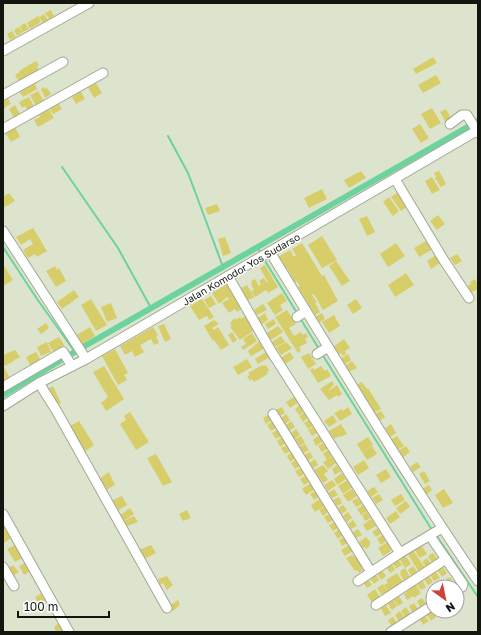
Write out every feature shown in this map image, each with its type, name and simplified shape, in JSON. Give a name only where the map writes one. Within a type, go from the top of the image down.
[{"type":"street","points":[[3,51],[89,3]]},
{"type":"street","points":[[3,95],[63,62]]},
{"type":"street","points":[[3,129],[103,74]]},
{"type":"street","points":[[450,124],[462,115],[467,115],[477,130]]},
{"type":"street","name":"Jalan Komodor Yos Sudarso","points":[[3,406],[71,364],[270,252],[477,130]]},
{"type":"street","points":[[395,179],[443,259],[469,298]]},
{"type":"street","points":[[3,230],[85,357]]},
{"type":"street","points":[[270,252],[302,314],[323,350],[436,532],[478,581]]},
{"type":"street","points":[[228,276],[271,351],[400,552]]},
{"type":"street","points":[[3,386],[63,352],[71,364]]},
{"type":"street","points":[[39,383],[60,417],[167,608]]},
{"type":"street","points":[[273,414],[371,572]]},
{"type":"street","points":[[3,514],[69,632]]},
{"type":"street","points":[[358,580],[400,552],[436,532]]},
{"type":"street","points":[[436,532],[446,559],[460,579]]},
{"type":"street","points":[[376,605],[446,559]]},
{"type":"street","points":[[3,567],[14,586]]},
{"type":"street","points":[[391,632],[425,610]]},
{"type":"building","points":[[51,10],[54,16],[49,19],[45,13]]},
{"type":"building","points":[[44,14],[48,20],[43,23],[39,17]]},
{"type":"building","points":[[38,16],[41,22],[30,29],[27,23]]},
{"type":"building","points":[[25,23],[29,29],[23,32],[20,26]]},
{"type":"building","points":[[19,27],[23,32],[17,36],[14,30]]},
{"type":"building","points":[[12,31],[16,37],[10,40],[7,34]]},
{"type":"building","points":[[433,57],[437,63],[416,74],[413,69]]},
{"type":"building","points":[[36,61],[39,65],[37,66],[40,72],[19,82],[15,75]]},
{"type":"building","points":[[436,75],[441,83],[423,93],[418,85]]},
{"type":"building","points":[[35,79],[37,89],[23,97],[17,88]]},
{"type":"building","points":[[94,80],[102,93],[94,98],[86,84]]},
{"type":"building","points":[[44,87],[45,89],[47,88],[51,94],[45,98],[41,89]]},
{"type":"building","points":[[80,90],[85,99],[76,104],[72,97],[74,95],[73,94]]},
{"type":"building","points":[[38,91],[44,101],[36,106],[30,95]]},
{"type":"building","points":[[29,97],[34,106],[27,110],[25,106],[22,108],[19,102]]},
{"type":"building","points":[[8,98],[11,104],[3,110],[3,100]]},
{"type":"building","points":[[57,101],[62,109],[53,114],[48,106]]},
{"type":"building","points":[[15,105],[20,114],[14,118],[9,109]]},
{"type":"building","points":[[47,106],[54,118],[38,127],[34,120],[40,117],[38,113]]},
{"type":"building","points":[[432,108],[441,123],[430,129],[421,114]]},
{"type":"building","points":[[446,109],[451,118],[445,121],[440,112]]},
{"type":"building","points":[[420,124],[429,138],[421,143],[412,129]]},
{"type":"building","points":[[14,125],[20,137],[11,142],[4,131]]},
{"type":"building","points":[[361,171],[366,178],[349,188],[344,180]]},
{"type":"building","points":[[439,171],[446,184],[441,187],[435,178],[434,173]]},
{"type":"building","points":[[432,177],[440,190],[432,194],[425,181]]},
{"type":"building","points":[[322,189],[327,199],[309,208],[304,198]]},
{"type":"building","points":[[398,192],[408,206],[401,211],[391,197]]},
{"type":"building","points":[[9,193],[15,201],[5,207],[3,205],[3,197]]},
{"type":"building","points":[[389,197],[399,211],[393,216],[383,202]]},
{"type":"building","points":[[217,204],[220,211],[208,215],[205,208]]},
{"type":"building","points":[[438,215],[445,224],[437,230],[430,221]]},
{"type":"building","points":[[367,216],[375,232],[367,236],[359,219]]},
{"type":"building","points":[[33,228],[47,251],[37,257],[35,254],[28,258],[23,250],[33,244],[30,239],[21,245],[16,237]]},
{"type":"building","points":[[322,236],[337,260],[322,268],[308,245]]},
{"type":"building","points":[[225,237],[231,253],[223,256],[218,239]]},
{"type":"building","points":[[428,240],[433,249],[419,257],[414,248]]},
{"type":"building","points":[[302,243],[322,276],[324,275],[338,301],[323,310],[314,294],[312,295],[317,302],[315,303],[320,312],[315,315],[298,287],[300,286],[297,281],[295,283],[287,268],[285,269],[278,257],[290,250],[294,257],[296,255],[292,249]]},
{"type":"building","points":[[396,243],[405,256],[388,267],[380,254]]},
{"type":"building","points":[[457,254],[462,261],[455,265],[450,258]]},
{"type":"building","points":[[436,255],[440,263],[431,269],[427,261]]},
{"type":"building","points":[[336,261],[350,281],[342,286],[329,266]]},
{"type":"building","points":[[3,264],[13,280],[3,286]]},
{"type":"building","points":[[265,265],[278,287],[268,293],[266,290],[255,297],[251,291],[254,290],[251,281],[255,279],[259,286],[261,284],[259,281],[264,278],[267,283],[268,282],[260,268]]},
{"type":"building","points":[[55,266],[57,270],[59,268],[66,281],[56,287],[46,271]]},
{"type":"building","points":[[406,273],[414,285],[395,297],[388,285]]},
{"type":"building","points":[[475,279],[478,289],[469,294],[465,287],[471,284],[470,282]]},
{"type":"building","points":[[228,283],[244,307],[237,312],[235,309],[229,313],[222,303],[229,299],[227,297],[219,304],[212,293]]},
{"type":"building","points":[[247,285],[254,297],[247,301],[240,289]]},
{"type":"building","points":[[74,290],[79,297],[62,309],[57,302]]},
{"type":"building","points":[[282,293],[287,301],[280,305],[283,310],[275,315],[267,303]]},
{"type":"building","points":[[211,296],[216,304],[209,308],[204,300]]},
{"type":"building","points":[[91,299],[107,325],[96,331],[81,305]]},
{"type":"building","points":[[202,299],[214,317],[209,320],[207,316],[199,320],[190,306]]},
{"type":"building","points":[[356,299],[362,308],[353,314],[347,305]]},
{"type":"building","points":[[111,303],[117,318],[107,322],[101,307]]},
{"type":"building","points":[[263,304],[267,310],[257,315],[254,310]]},
{"type":"building","points":[[287,310],[296,324],[289,328],[294,336],[301,332],[303,335],[306,333],[308,337],[305,339],[307,343],[299,347],[301,350],[298,353],[275,317]]},
{"type":"building","points":[[265,313],[268,320],[260,325],[256,319]]},
{"type":"building","points":[[322,313],[325,319],[319,323],[315,317]]},
{"type":"building","points":[[247,315],[256,329],[240,340],[230,327],[232,326],[230,323],[235,318],[236,320],[240,317],[241,319]]},
{"type":"building","points":[[334,315],[340,326],[329,333],[322,322]]},
{"type":"building","points":[[274,319],[276,324],[268,329],[265,324]]},
{"type":"building","points":[[214,320],[219,324],[212,328],[214,330],[218,327],[229,345],[221,350],[214,340],[213,341],[204,326]]},
{"type":"building","points":[[46,323],[49,328],[41,334],[37,329]]},
{"type":"building","points":[[164,324],[171,339],[165,342],[158,326]]},
{"type":"building","points":[[278,326],[283,332],[269,341],[265,334]]},
{"type":"building","points":[[90,327],[95,336],[81,345],[75,336]]},
{"type":"building","points":[[153,327],[158,335],[156,336],[159,343],[154,345],[151,339],[140,345],[144,352],[135,357],[132,351],[125,355],[120,346]]},
{"type":"building","points":[[232,332],[237,340],[233,343],[228,335]]},
{"type":"building","points":[[252,333],[257,341],[243,350],[241,347],[246,344],[243,339]]},
{"type":"building","points":[[281,336],[285,342],[276,347],[272,342]]},
{"type":"building","points":[[59,337],[65,346],[54,353],[48,343]]},
{"type":"building","points":[[262,339],[267,347],[251,356],[248,351]]},
{"type":"building","points":[[344,339],[350,348],[345,351],[346,354],[343,356],[341,353],[338,355],[333,347]]},
{"type":"building","points":[[47,342],[51,352],[41,356],[37,347]]},
{"type":"building","points":[[286,342],[292,348],[281,355],[276,348]]},
{"type":"building","points":[[115,349],[128,373],[124,375],[127,380],[118,385],[102,356]]},
{"type":"building","points":[[15,350],[20,357],[5,366],[3,363],[3,355]]},
{"type":"building","points":[[36,352],[41,361],[31,367],[26,357]]},
{"type":"building","points":[[266,352],[268,356],[270,354],[272,357],[258,364],[255,359]]},
{"type":"building","points":[[290,352],[294,358],[284,365],[280,358]]},
{"type":"building","points":[[309,353],[316,364],[308,369],[301,357]]},
{"type":"building","points":[[348,354],[351,360],[342,366],[339,360]]},
{"type":"building","points":[[247,359],[252,367],[238,375],[233,367]]},
{"type":"building","points":[[352,361],[357,368],[347,373],[343,367]]},
{"type":"building","points":[[3,365],[10,378],[3,382]]},
{"type":"building","points":[[262,365],[266,365],[269,370],[267,372],[268,374],[254,382],[252,379],[250,381],[247,376],[250,375],[248,373]]},
{"type":"building","points":[[104,366],[124,399],[106,411],[101,403],[108,397],[93,372]]},
{"type":"building","points":[[321,366],[325,371],[327,369],[331,376],[318,383],[310,370],[313,368],[314,370]]},
{"type":"building","points":[[332,381],[334,384],[328,391],[337,385],[342,394],[329,400],[320,389]]},
{"type":"building","points":[[362,382],[367,389],[368,388],[381,409],[373,414],[356,385]]},
{"type":"building","points":[[53,386],[61,403],[56,406],[48,389]]},
{"type":"building","points":[[297,395],[303,403],[299,405],[297,403],[290,408],[286,402]]},
{"type":"building","points":[[300,405],[304,411],[299,415],[295,409]]},
{"type":"building","points":[[282,407],[285,413],[280,416],[276,410]]},
{"type":"building","points":[[348,407],[352,414],[340,421],[334,413],[342,409],[343,411]]},
{"type":"building","points":[[381,411],[385,417],[379,421],[375,414]]},
{"type":"building","points":[[130,412],[149,442],[136,450],[120,424],[126,420],[124,416]]},
{"type":"building","points":[[305,412],[308,418],[303,422],[299,416]]},
{"type":"building","points":[[286,414],[290,420],[285,424],[281,418]]},
{"type":"building","points":[[268,415],[272,420],[266,424],[263,418]]},
{"type":"building","points":[[333,415],[337,422],[329,427],[324,421]]},
{"type":"building","points":[[309,420],[313,426],[308,429],[304,423]]},
{"type":"building","points":[[79,421],[94,445],[83,453],[68,427]]},
{"type":"building","points":[[291,421],[295,427],[289,431],[286,425]]},
{"type":"building","points":[[272,422],[276,428],[271,431],[267,425]]},
{"type":"building","points":[[341,424],[347,434],[334,439],[329,431]]},
{"type":"building","points":[[391,424],[396,433],[390,437],[385,428]]},
{"type":"building","points":[[317,425],[320,431],[312,436],[308,430]]},
{"type":"building","points":[[296,429],[300,435],[294,439],[291,433]]},
{"type":"building","points":[[277,430],[281,436],[276,439],[272,433]]},
{"type":"building","points":[[319,435],[323,441],[316,446],[313,440]]},
{"type":"building","points":[[301,436],[305,443],[300,446],[295,439]]},
{"type":"building","points":[[397,436],[404,446],[397,450],[390,440]]},
{"type":"building","points":[[282,437],[286,443],[280,447],[277,441]]},
{"type":"building","points":[[368,437],[373,445],[362,452],[357,444]]},
{"type":"building","points":[[323,443],[327,449],[322,452],[318,446]]},
{"type":"building","points":[[305,444],[309,450],[304,453],[300,447]]},
{"type":"building","points":[[287,445],[290,451],[285,454],[281,448]]},
{"type":"building","points":[[372,446],[377,454],[367,460],[362,452]]},
{"type":"building","points":[[406,446],[410,452],[402,458],[398,451]]},
{"type":"building","points":[[328,450],[332,456],[328,459],[332,457],[336,463],[328,469],[323,462],[327,460],[323,454]]},
{"type":"building","points":[[292,452],[296,458],[290,462],[287,456]]},
{"type":"building","points":[[310,452],[313,457],[308,461],[304,455]]},
{"type":"building","points":[[156,454],[172,482],[163,486],[147,458]]},
{"type":"building","points":[[315,459],[318,465],[313,468],[309,463]]},
{"type":"building","points":[[296,460],[300,466],[295,469],[291,463]]},
{"type":"building","points":[[364,460],[369,468],[358,475],[353,467]]},
{"type":"building","points":[[417,462],[421,467],[413,472],[410,467]]},
{"type":"building","points":[[323,465],[328,471],[324,474],[328,480],[323,483],[314,470]]},
{"type":"building","points":[[337,465],[341,471],[335,475],[332,469]]},
{"type":"building","points":[[301,468],[304,474],[299,477],[295,471]]},
{"type":"building","points":[[386,469],[391,477],[381,483],[376,475]]},
{"type":"building","points":[[424,471],[430,481],[425,484],[419,474]]},
{"type":"building","points":[[109,472],[115,485],[106,490],[99,479]]},
{"type":"building","points":[[342,473],[346,479],[337,485],[334,479]]},
{"type":"building","points":[[306,475],[310,481],[304,485],[300,479]]},
{"type":"building","points":[[349,479],[353,487],[343,494],[338,486]]},
{"type":"building","points":[[332,480],[336,485],[328,491],[324,485]]},
{"type":"building","points":[[311,483],[315,489],[306,495],[302,489]]},
{"type":"building","points":[[429,485],[432,490],[426,495],[422,489]]},
{"type":"building","points":[[374,487],[378,492],[371,497],[367,491]]},
{"type":"building","points":[[334,489],[338,495],[332,498],[328,493]]},
{"type":"building","points":[[352,489],[357,496],[348,502],[343,495]]},
{"type":"building","points":[[444,489],[453,503],[443,508],[435,495]]},
{"type":"building","points":[[316,491],[319,497],[314,500],[310,494]]},
{"type":"building","points":[[379,494],[383,500],[376,504],[372,498]]},
{"type":"building","points":[[401,494],[405,500],[395,506],[391,500]]},
{"type":"building","points":[[122,496],[127,505],[117,511],[111,501]]},
{"type":"building","points":[[323,497],[327,504],[315,512],[311,505]]},
{"type":"building","points":[[339,497],[342,503],[337,506],[333,500]]},
{"type":"building","points":[[358,498],[362,504],[356,507],[352,501]]},
{"type":"building","points":[[406,501],[410,507],[400,514],[396,508]]},
{"type":"building","points":[[343,505],[347,510],[342,514],[338,508]]},
{"type":"building","points":[[363,505],[367,511],[361,515],[357,509]]},
{"type":"building","points":[[325,506],[328,512],[323,516],[319,510]]},
{"type":"building","points":[[130,508],[134,514],[122,522],[119,516]]},
{"type":"building","points":[[187,510],[191,518],[183,521],[179,514]]},
{"type":"building","points":[[396,511],[400,517],[390,524],[386,518]]},
{"type":"building","points":[[348,512],[352,518],[347,522],[343,516]]},
{"type":"building","points":[[367,512],[371,518],[365,521],[362,515]]},
{"type":"building","points":[[329,514],[333,520],[328,523],[324,517]]},
{"type":"building","points":[[134,516],[138,522],[125,527],[122,522]]},
{"type":"building","points":[[371,519],[376,526],[367,531],[363,525]]},
{"type":"building","points":[[353,520],[357,526],[351,529],[348,524]]},
{"type":"building","points":[[335,522],[338,528],[333,531],[329,525]]},
{"type":"building","points":[[3,525],[11,538],[4,543],[3,540]]},
{"type":"building","points":[[378,528],[381,534],[376,537],[372,532]]},
{"type":"building","points":[[339,529],[343,535],[338,539],[334,533]]},
{"type":"building","points":[[358,529],[362,535],[356,538],[353,532]]},
{"type":"building","points":[[382,535],[386,541],[381,545],[377,539]]},
{"type":"building","points":[[344,537],[348,543],[342,546],[339,540]]},
{"type":"building","points":[[366,537],[371,543],[366,549],[365,547],[363,548],[359,542]]},
{"type":"building","points":[[389,541],[393,547],[390,549],[391,551],[383,556],[378,548]]},
{"type":"building","points":[[15,545],[22,558],[15,562],[7,549]]},
{"type":"building","points":[[151,545],[156,553],[144,559],[139,550]]},
{"type":"building","points":[[349,545],[353,551],[345,556],[341,550]]},
{"type":"building","points":[[421,545],[427,554],[420,558],[414,549]]},
{"type":"building","points":[[413,550],[425,568],[419,572],[407,553]]},
{"type":"building","points":[[433,553],[438,560],[432,563],[428,556]]},
{"type":"building","points":[[352,555],[354,557],[356,556],[363,566],[361,568],[363,570],[359,573],[357,570],[355,571],[346,558]]},
{"type":"building","points":[[405,555],[411,564],[405,568],[399,558]]},
{"type":"building","points":[[427,558],[431,564],[426,567],[422,562]]},
{"type":"building","points":[[398,559],[402,565],[396,569],[393,563]]},
{"type":"building","points":[[25,563],[30,571],[24,575],[19,566]]},
{"type":"building","points":[[392,564],[395,570],[390,573],[386,567]]},
{"type":"building","points":[[13,565],[19,572],[11,577],[7,569]]},
{"type":"building","points":[[413,566],[418,573],[412,577],[408,570]]},
{"type":"building","points":[[443,567],[447,573],[442,577],[438,571]]},
{"type":"building","points":[[405,568],[410,577],[404,581],[400,571]]},
{"type":"building","points":[[382,570],[386,576],[381,580],[377,574]]},
{"type":"building","points":[[436,572],[440,578],[433,579],[430,575]]},
{"type":"building","points":[[397,573],[403,582],[389,593],[384,585],[388,583],[386,580]]},
{"type":"building","points":[[375,574],[379,580],[374,584],[370,578]]},
{"type":"building","points":[[167,576],[173,585],[167,590],[163,583],[160,585],[158,579]]},
{"type":"building","points":[[429,576],[431,579],[425,579],[425,580],[424,579]]},
{"type":"building","points":[[368,579],[372,585],[367,588],[363,582]]},
{"type":"building","points":[[423,581],[425,588],[421,590],[417,584]]},
{"type":"building","points":[[415,583],[421,593],[414,598],[413,596],[407,600],[404,594],[409,590],[408,588]]},
{"type":"building","points":[[383,584],[389,594],[383,597],[377,588]]},
{"type":"building","points":[[375,589],[381,599],[373,604],[367,595]]},
{"type":"building","points":[[42,593],[45,600],[39,604],[35,597]]},
{"type":"building","points":[[399,596],[403,603],[398,606],[393,599]]},
{"type":"building","points":[[422,598],[425,604],[420,607],[417,601]]},
{"type":"building","points":[[178,600],[180,605],[173,611],[169,606]]},
{"type":"building","points":[[393,600],[397,606],[392,610],[387,603]]},
{"type":"building","points":[[414,603],[418,609],[412,612],[409,606]]},
{"type":"building","points":[[385,604],[391,613],[385,616],[380,607]]},
{"type":"building","points":[[406,607],[410,613],[405,617],[401,611]]},
{"type":"building","points":[[400,611],[404,617],[399,621],[395,615]]},
{"type":"building","points":[[424,615],[425,619],[429,621],[423,625],[419,618]]},
{"type":"building","points":[[393,617],[397,623],[392,627],[388,620]]},
{"type":"building","points":[[59,623],[64,632],[56,632],[54,627]]},
{"type":"waterway","points":[[3,395],[83,347],[478,121]]},
{"type":"waterway","points":[[168,136],[188,173],[223,267]]},
{"type":"waterway","points":[[62,167],[118,248],[151,308]]},
{"type":"waterway","points":[[3,247],[37,299],[75,352]]},
{"type":"waterway","points":[[258,248],[260,252]]},
{"type":"waterway","points":[[265,261],[297,313]]},
{"type":"waterway","points":[[300,318],[319,349]]},
{"type":"waterway","points":[[322,354],[432,530]]},
{"type":"waterway","points":[[436,535],[478,597]]}]
